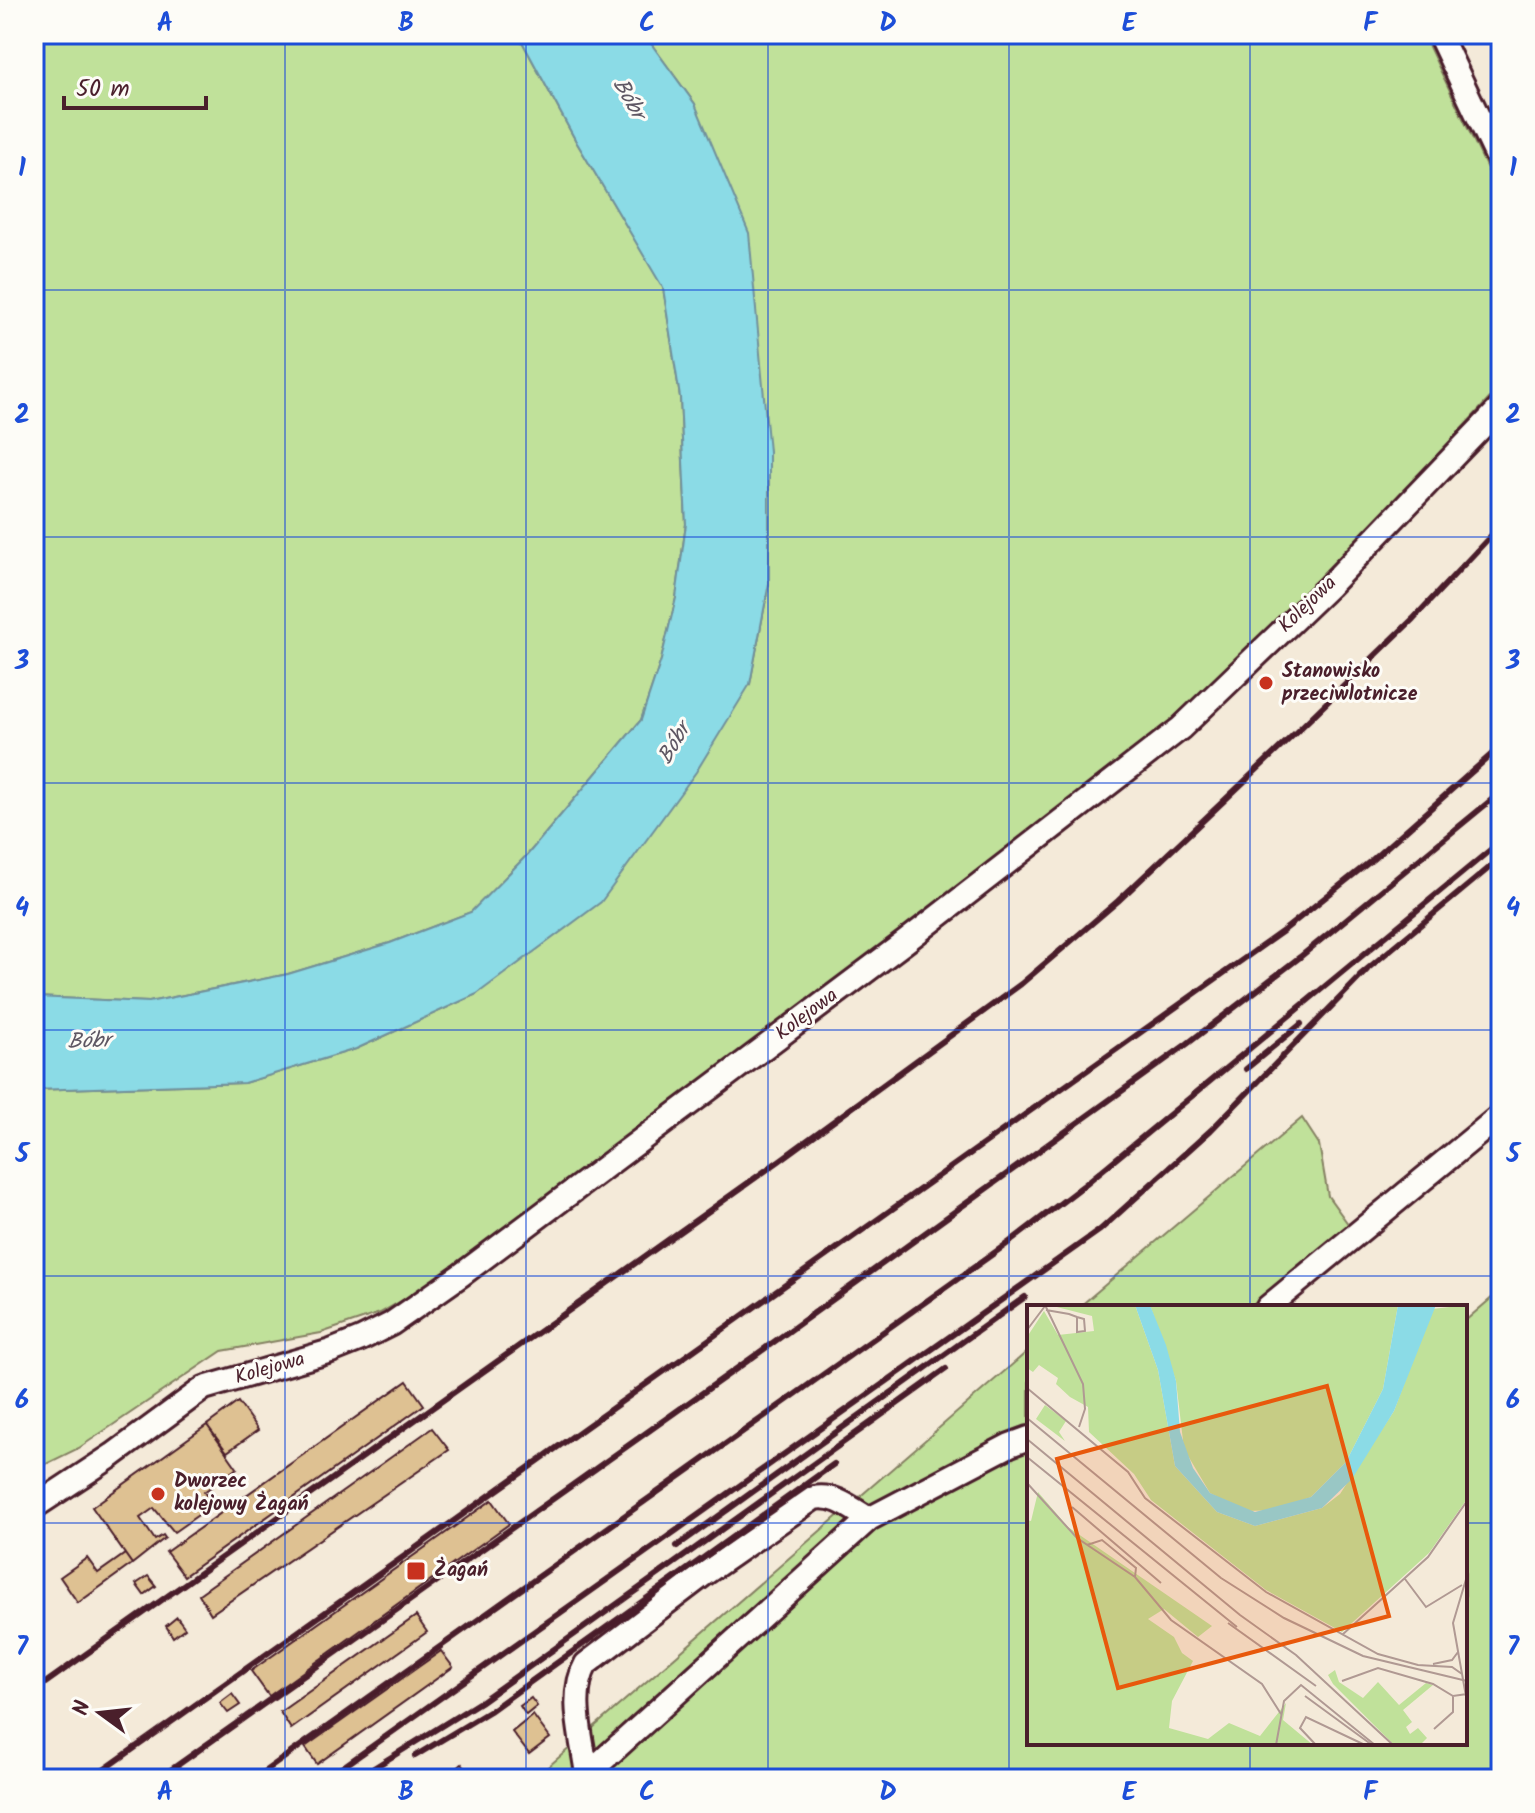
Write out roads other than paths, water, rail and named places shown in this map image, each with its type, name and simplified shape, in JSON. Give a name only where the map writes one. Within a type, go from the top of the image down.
[{"type":"street","points":[[1439,34],[1501,165]]},
{"type":"street","name":"Kolejowa","points":[[34,1507],[113,1455],[204,1388],[331,1351],[361,1339],[391,1324],[461,1275],[905,942],[1181,728],[1329,586],[1501,407]]},
{"type":"street","points":[[1270,1305],[1501,1115]]},
{"type":"street","points":[[585,1777],[869,1519],[1027,1439]]},
{"type":"street","points":[[585,1777],[577,1695],[578,1678],[586,1664],[703,1575],[814,1498],[826,1496],[837,1500],[869,1519]]},
{"type":"water","name":"Bóbr","points":[[518,34],[644,34],[695,104],[749,233],[769,452],[769,583],[750,684],[696,772],[601,902],[477,994],[356,1049],[244,1083],[34,1090],[34,997],[149,1002],[288,974],[390,943],[471,912],[528,854],[641,720],[661,660],[676,598],[686,524],[680,397],[663,288],[577,143]]},
{"type":"railway","points":[[34,1691],[779,1161],[1021,984],[1118,901],[1285,743],[1413,619],[1501,525]]},
{"type":"railway","points":[[91,1779],[1283,931],[1372,860],[1501,746]]},
{"type":"railway","points":[[158,1779],[753,1357],[1187,1044],[1300,957],[1501,792]]},
{"type":"railway","points":[[254,1779],[1011,1241],[1083,1186],[1501,841]]},
{"type":"railway","points":[[1360,975],[1501,858]]},
{"type":"railway","points":[[326,1779],[1100,1230],[1211,1130],[1367,970]]},
{"type":"railway","points":[[1246,1069],[1301,1024]]},
{"type":"railway","points":[[677,1546],[1025,1297]]},
{"type":"railway","points":[[356,1779],[480,1702],[946,1369]]},
{"type":"railway","points":[[415,1756],[490,1711],[834,1464]]},
{"type":"place","name":"Stanowisko przeciwlotnicze","points":[[1266,683]]},
{"type":"place","name":"Dworzec kolejowy Żagań","points":[[158,1494]]},
{"type":"place","name":"Żagań","points":[[416,1571]]}]
